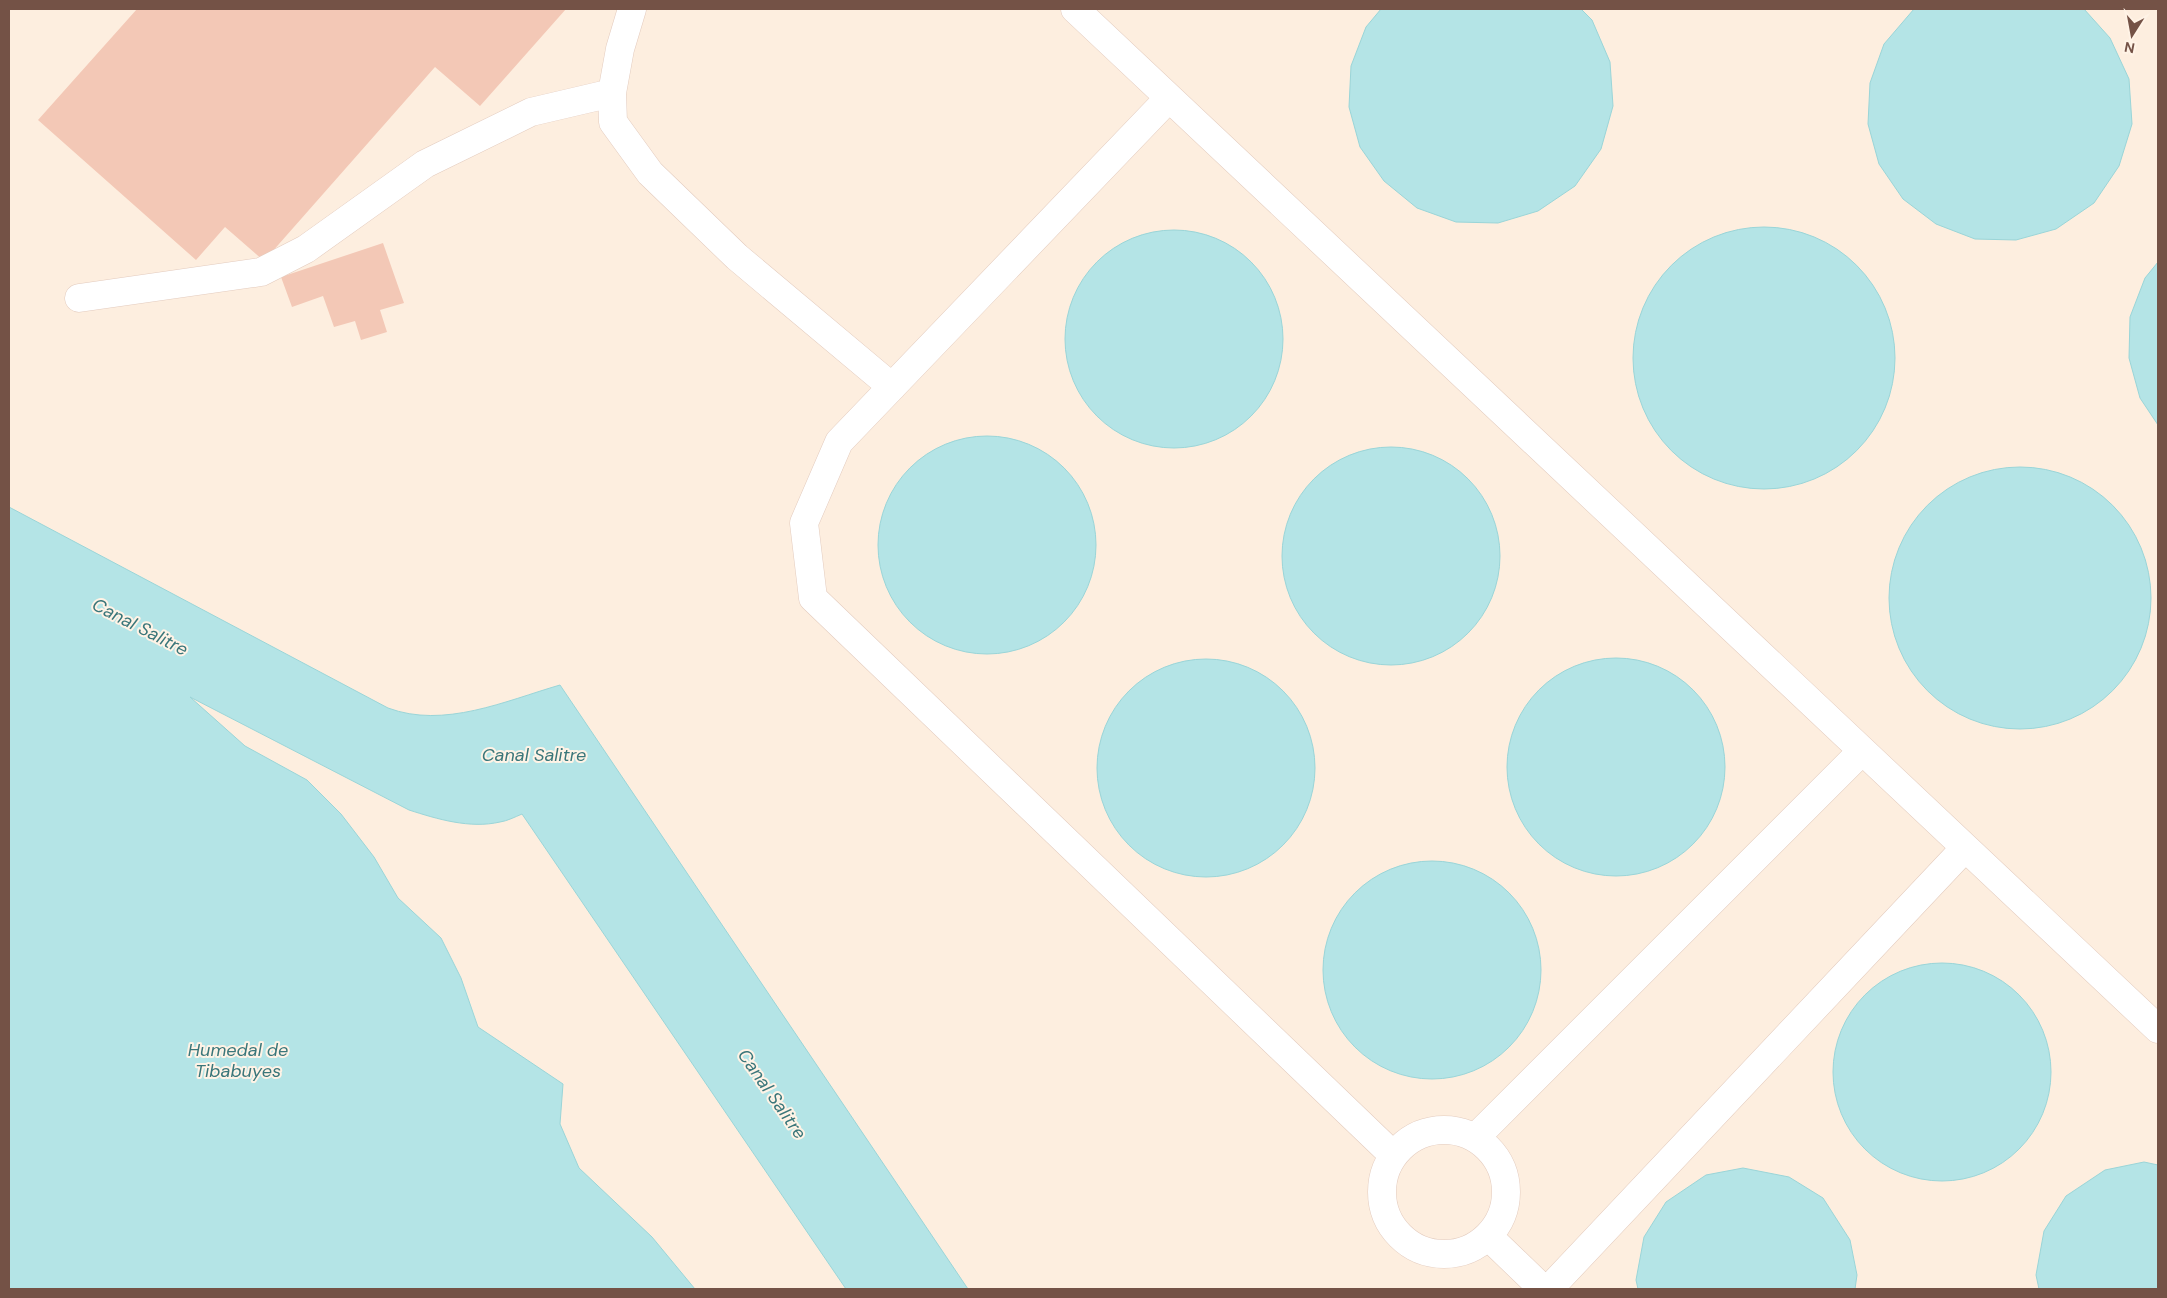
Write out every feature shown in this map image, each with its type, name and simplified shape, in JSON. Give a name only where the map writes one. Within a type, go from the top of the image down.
[{"type":"street","points":[[632,9],[620,49],[612,93],[613,122],[650,173],[737,257],[892,387]]},
{"type":"street","points":[[1074,9],[2158,1029]]},
{"type":"street","points":[[79,298],[261,272],[306,249],[425,164],[531,112],[612,93]]},
{"type":"street","points":[[1169,98],[839,442],[804,523],[813,598],[1393,1155]]},
{"type":"street","points":[[1476,1137],[1862,751]]},
{"type":"street","points":[[1549,1289],[1965,848]]},
{"type":"street","points":[[1431,1130],[1454,1130],[1476,1137],[1494,1152],[1505,1172],[1508,1196],[1502,1218],[1489,1237],[1469,1250],[1447,1255],[1424,1251],[1403,1239],[1389,1221],[1382,1200],[1383,1177],[1393,1155],[1409,1139],[1431,1130]]},
{"type":"street","points":[[1489,1237],[1543,1289]]},
{"type":"water","points":[[1381,9],[1581,9],[1592,20],[1610,62],[1613,106],[1601,149],[1575,186],[1538,211],[1498,223],[1456,222],[1417,208],[1384,181],[1360,147],[1349,107],[1351,66],[1366,27]]},
{"type":"water","points":[[1914,9],[2084,9],[2110,38],[2129,79],[2132,124],[2119,166],[2094,203],[2056,229],[2016,240],[1975,239],[1936,224],[1903,199],[1879,164],[1868,124],[1870,83],[1884,44]]},
{"type":"water","points":[[1764,227],[1790,230],[1814,237],[1837,249],[1857,265],[1873,285],[1885,308],[1892,332],[1895,358],[1892,384],[1885,408],[1873,431],[1857,451],[1837,467],[1814,479],[1790,486],[1764,489],[1738,486],[1714,479],[1691,467],[1671,451],[1655,431],[1643,408],[1636,384],[1633,358],[1636,332],[1643,308],[1655,285],[1671,265],[1691,249],[1714,237],[1738,230]]},
{"type":"water","points":[[1185,230],[1216,238],[1235,248],[1251,262],[1265,278],[1275,297],[1283,328],[1283,350],[1275,381],[1265,400],[1251,416],[1235,430],[1216,440],[1185,448],[1163,448],[1132,440],[1113,430],[1083,400],[1073,381],[1067,360],[1065,328],[1073,297],[1083,278],[1113,248],[1132,238],[1153,232]]},
{"type":"water","points":[[2158,262],[2158,425],[2140,398],[2129,358],[2130,317],[2145,278]]},
{"type":"water","points":[[998,436],[1029,444],[1048,454],[1064,468],[1078,484],[1088,503],[1096,534],[1096,556],[1088,587],[1078,606],[1064,622],[1048,636],[1029,646],[998,654],[976,654],[945,646],[926,636],[896,606],[886,587],[880,566],[878,534],[886,503],[896,484],[926,454],[945,444],[966,438]]},
{"type":"water","points":[[1402,447],[1433,455],[1452,465],[1468,479],[1482,495],[1492,514],[1500,545],[1500,567],[1492,598],[1482,617],[1468,633],[1452,647],[1433,657],[1402,665],[1380,665],[1349,657],[1330,647],[1300,617],[1290,598],[1284,577],[1282,545],[1290,514],[1300,495],[1330,465],[1349,455],[1370,449]]},
{"type":"water","points":[[2020,467],[2046,470],[2070,477],[2093,489],[2113,505],[2129,525],[2141,548],[2148,572],[2151,598],[2148,624],[2141,648],[2129,671],[2113,691],[2093,707],[2070,719],[2046,726],[2020,729],[1994,726],[1970,719],[1947,707],[1927,691],[1911,671],[1899,648],[1892,624],[1889,598],[1892,572],[1899,548],[1911,525],[1927,505],[1947,489],[1970,477],[1994,470]]},
{"type":"water","name":"Humedal de Tibabuyes","points":[[9,507],[388,708],[409,714],[431,716],[453,714],[496,705],[560,685],[968,1289],[846,1289],[522,814],[511,819],[489,824],[465,824],[442,820],[409,810],[190,697],[245,746],[307,780],[341,814],[374,857],[398,898],[441,938],[461,978],[478,1027],[563,1084],[560,1124],[579,1168],[652,1237],[695,1289],[9,1289]]},
{"type":"water","points":[[1627,658],[1658,666],[1677,676],[1693,690],[1707,706],[1717,725],[1725,756],[1725,778],[1717,809],[1707,828],[1693,844],[1677,858],[1658,868],[1627,876],[1605,876],[1574,868],[1555,858],[1525,828],[1515,809],[1509,788],[1507,756],[1515,725],[1525,706],[1555,676],[1574,666],[1595,660]]},
{"type":"water","points":[[1217,659],[1248,667],[1267,677],[1283,691],[1297,707],[1307,726],[1315,757],[1315,779],[1307,810],[1297,829],[1283,845],[1267,859],[1248,869],[1217,877],[1195,877],[1164,869],[1145,859],[1115,829],[1105,810],[1099,789],[1097,757],[1105,726],[1115,707],[1145,677],[1164,667],[1185,661]]},
{"type":"water","points":[[1443,861],[1474,869],[1493,879],[1509,893],[1523,909],[1533,928],[1541,959],[1541,981],[1533,1012],[1523,1031],[1509,1047],[1493,1061],[1474,1071],[1443,1079],[1421,1079],[1390,1071],[1371,1061],[1341,1031],[1331,1012],[1325,991],[1323,959],[1331,928],[1341,909],[1371,879],[1390,869],[1411,863]]},
{"type":"water","points":[[1942,963],[1963,965],[1984,972],[1993,976],[2019,995],[2038,1021],[2042,1030],[2049,1051],[2051,1072],[2049,1093],[2042,1114],[2038,1123],[2019,1149],[1993,1168],[1984,1172],[1963,1179],[1942,1181],[1921,1179],[1900,1172],[1891,1168],[1865,1149],[1846,1123],[1842,1114],[1835,1093],[1833,1072],[1835,1051],[1842,1030],[1846,1021],[1865,995],[1891,976],[1900,972],[1921,965]]},
{"type":"water","points":[[2144,1162],[2158,1165],[2158,1289],[2039,1289],[2036,1275],[2044,1231],[2066,1196],[2105,1170]]},
{"type":"water","points":[[1743,1168],[1789,1177],[1823,1198],[1850,1240],[1857,1275],[1855,1289],[1638,1289],[1636,1280],[1644,1237],[1666,1202],[1706,1175]]},
{"type":"building","points":[[137,9],[566,9],[480,106],[435,67],[264,261],[225,227],[196,260],[38,120]]},
{"type":"building","points":[[383,243],[404,303],[380,310],[387,332],[361,340],[355,321],[334,327],[323,296],[292,307],[281,277]]},
{"type":"water label","name":"Canal Salitre","points":[[140,627]]},
{"type":"water label","name":"Canal Salitre","points":[[534,755]]},
{"type":"water label","name":"Canal Salitre","points":[[772,1094]]}]
